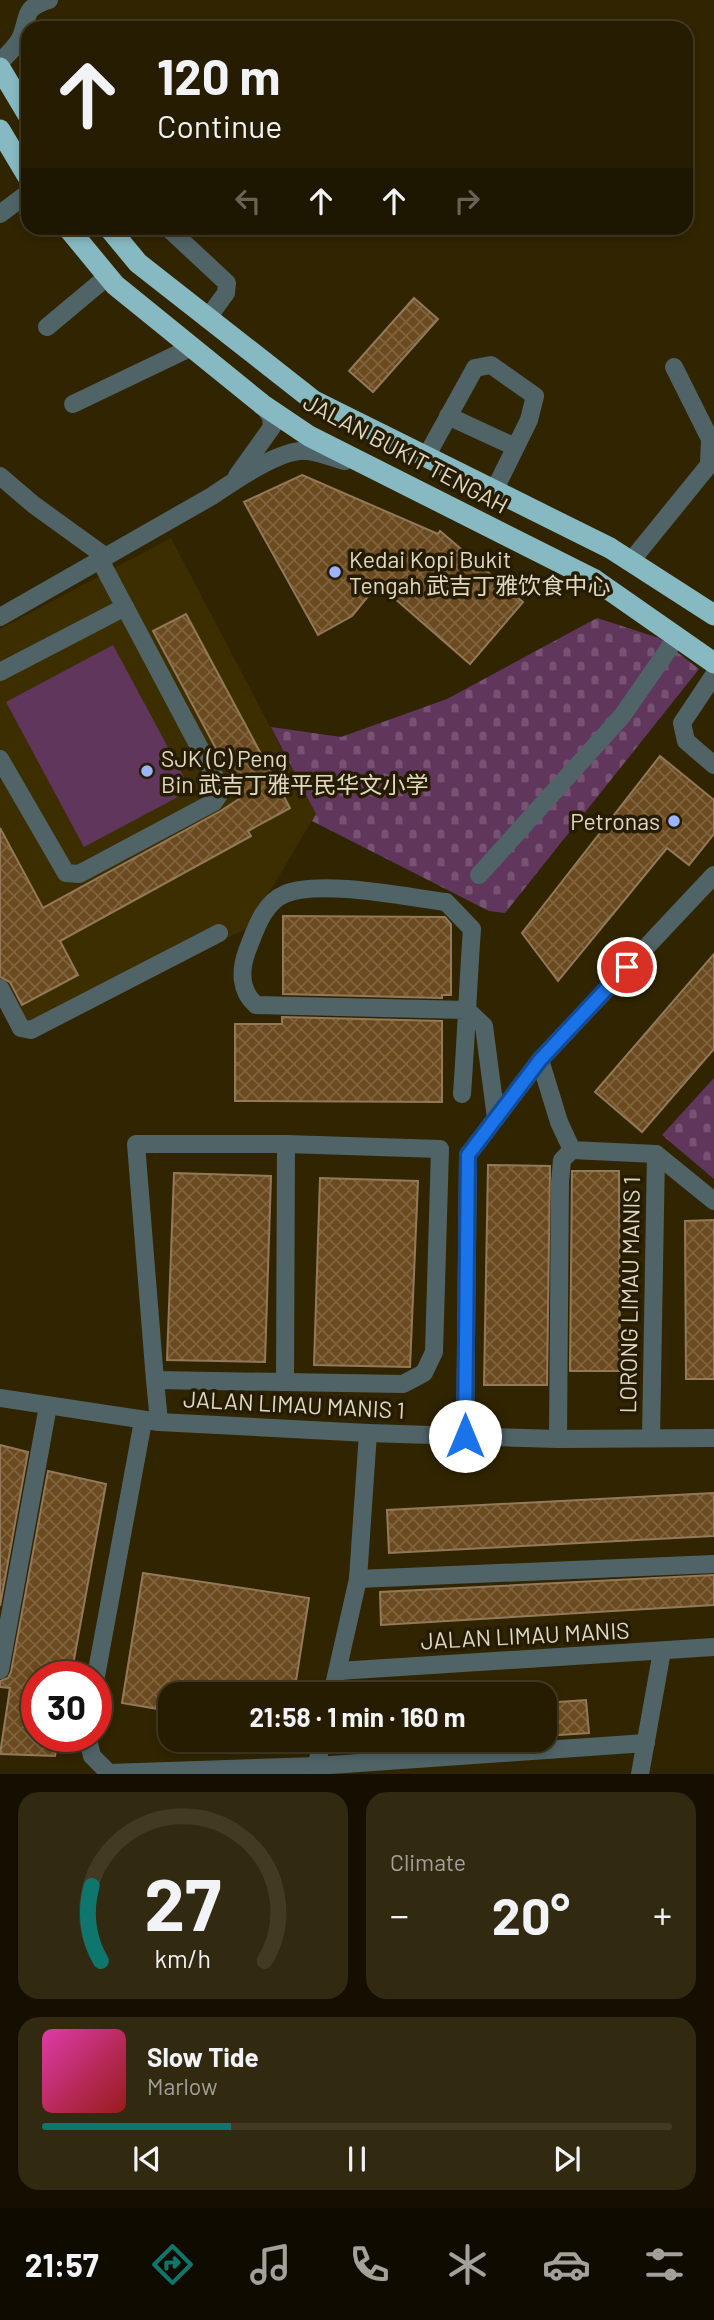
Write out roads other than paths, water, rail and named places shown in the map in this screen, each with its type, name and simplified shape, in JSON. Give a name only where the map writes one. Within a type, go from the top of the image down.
[{"type":"highway","points":[[0,68],[21,103]]},
{"type":"highway","points":[[0,130],[21,165]]},
{"type":"highway","name":"JALAN BUKIT TENGAH","points":[[74,235],[115,285],[263,405],[309,436],[595,580],[714,663]]},
{"type":"highway","name":"JALAN BUKIT TENGAH","points":[[117,235],[138,263],[314,401],[610,548],[714,615]]},
{"type":"street","points":[[25,21],[33,5],[49,0]]},
{"type":"street","points":[[0,62],[21,36]]},
{"type":"street","points":[[0,214],[21,198]]},
{"type":"street","points":[[176,235],[227,283],[226,293],[207,319]]},
{"type":"street","points":[[47,327],[108,276]]},
{"type":"street","points":[[73,404],[190,348]]},
{"type":"street","points":[[426,457],[475,368],[491,365],[535,396],[529,420],[494,491]]},
{"type":"street","points":[[631,561],[709,466],[710,439],[674,367]]},
{"type":"street","points":[[233,482],[272,427],[271,417],[263,405]]},
{"type":"street","points":[[448,416],[516,447]]},
{"type":"street","points":[[0,617],[233,482],[293,452],[307,451],[386,473]]},
{"type":"street","points":[[0,476],[103,558],[125,607],[222,790],[214,802],[79,874],[66,873],[0,759]]},
{"type":"street","points":[[0,672],[125,607]]},
{"type":"street","points":[[478,876],[622,716],[677,637]]},
{"type":"street","points":[[714,675],[682,723],[686,741],[714,765]]},
{"type":"street","points":[[465,1436],[468,1155],[540,1060],[714,875]]},
{"type":"street","points":[[462,1094],[467,1010],[472,929],[446,902],[318,887],[283,894],[262,914],[244,961],[243,988],[248,999],[256,1006],[467,1010],[484,1026],[496,1118]]},
{"type":"street","points":[[0,988],[21,1028],[31,1030],[219,933]]},
{"type":"street","points":[[540,1060],[559,1122],[572,1150]]},
{"type":"street","points":[[99,1661],[151,1421],[155,1380],[136,1144],[286,1144],[440,1149],[434,1352],[424,1373],[403,1384],[155,1380]]},
{"type":"street","points":[[285,1382],[286,1144]]},
{"type":"street","points":[[558,1438],[562,1160],[572,1150],[656,1154],[714,1201]]},
{"type":"street","name":"LORONG LIMAU MANIS 1","points":[[651,1437],[656,1154]]},
{"type":"street","name":"JALAN LIMAU MANIS 1","points":[[0,1398],[151,1421],[465,1436],[714,1438]]},
{"type":"street","points":[[0,1670],[48,1406]]},
{"type":"street","points":[[335,1682],[358,1579],[368,1433]]},
{"type":"street","points":[[358,1579],[714,1563]]},
{"type":"street","name":"JALAN LIMAU MANIS","points":[[338,1671],[714,1647]]},
{"type":"street","points":[[640,1774],[662,1651]]},
{"type":"street","points":[[91,1752],[109,1773],[316,1770],[646,1743]]},
{"type":"street","points":[[316,1770],[320,1752]]},
{"type":"place","name":"Kedai Kopi Bukit Tengah 武吉丁雅饮食中心","points":[[335,572]]},
{"type":"place","name":"SJK (C) Peng Bin 武吉丁雅平民华文小学","points":[[147,771]]},
{"type":"place","name":"Petronas","points":[[674,821]]}]
